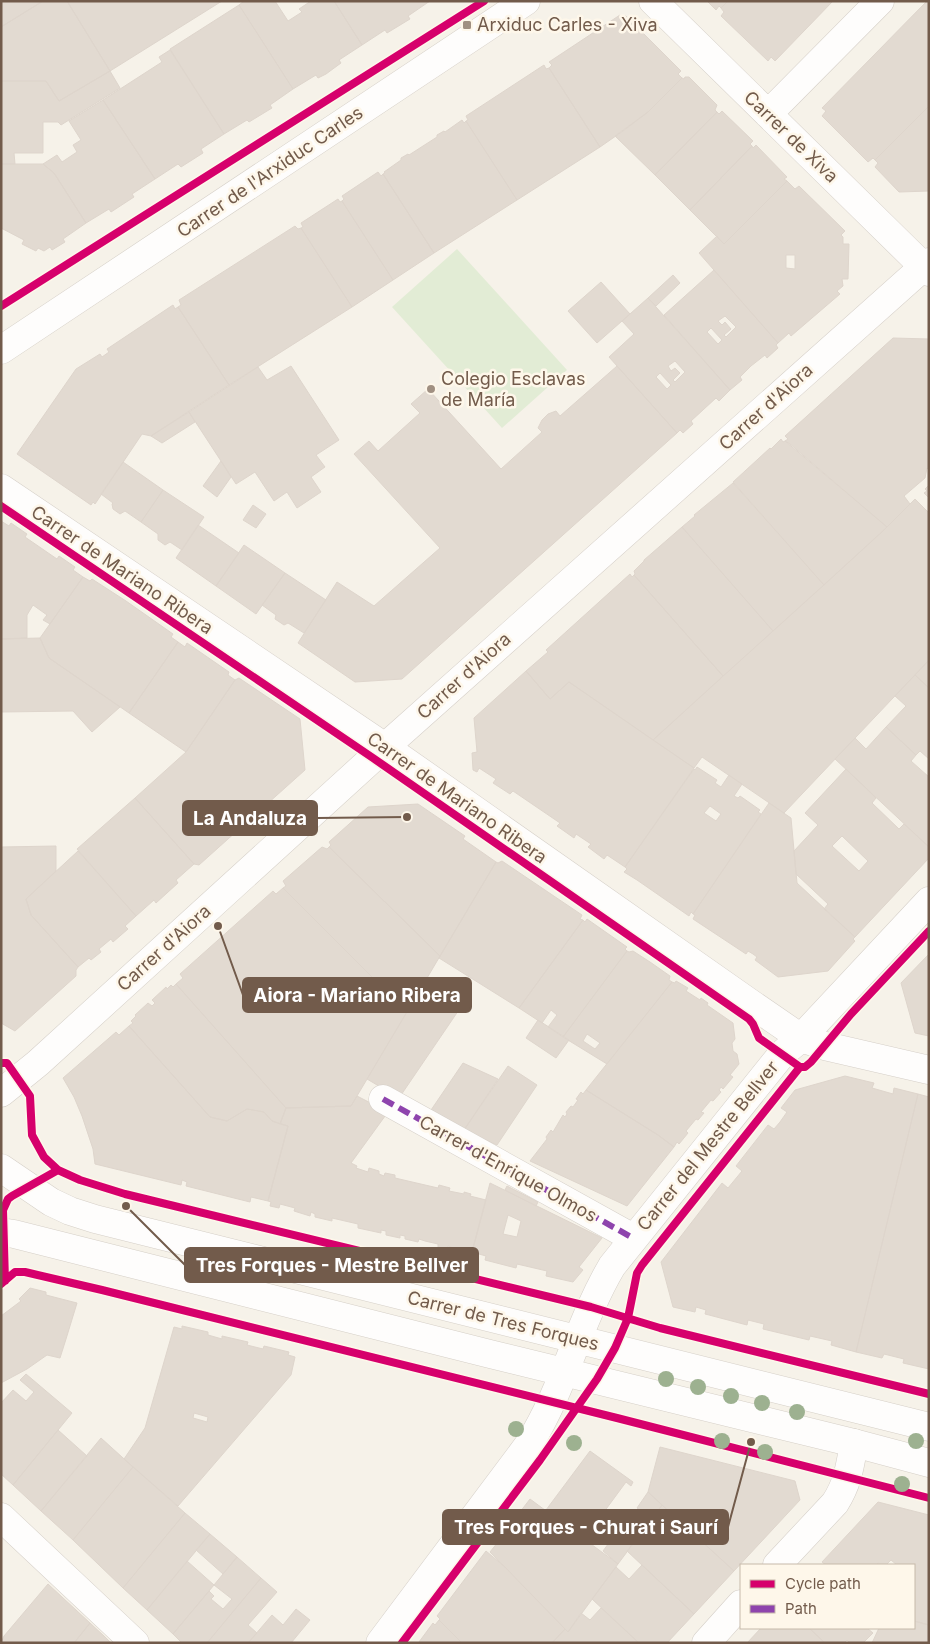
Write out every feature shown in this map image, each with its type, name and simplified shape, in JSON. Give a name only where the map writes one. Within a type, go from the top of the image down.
[{"type":"street","name":"Carrer de l'Arxiduc Carles","points":[[5,351],[526,1]]},
{"type":"street","name":"Carrer de Xiva","points":[[653,1],[927,267]]},
{"type":"street","points":[[768,114],[880,1]]},
{"type":"street","name":"Carrer d'Aiora","points":[[1,1093],[46,1056],[385,746],[927,267]]},
{"type":"street","name":"Carrer de Mariano Ribera","points":[[1,488],[385,746],[801,1038],[825,1046],[929,1070]]},
{"type":"street","name":"Carrer del Mestre Bellver","points":[[380,1643],[539,1428],[600,1287],[612,1266],[782,1054],[801,1038],[929,901]]},
{"type":"street","name":"Carrer d'Enrique Olmos","points":[[383,1099],[633,1238]]},
{"type":"street","name":"Carrer de Tres Forques","points":[[1,1168],[51,1202],[70,1211],[95,1219],[929,1427]]},
{"type":"street","name":"Carrer de Tres Forques","points":[[1,1232],[854,1443],[929,1464]]},
{"type":"street","points":[[778,1564],[835,1503],[842,1491],[848,1477],[860,1410]]},
{"type":"street","points":[[1,1517],[135,1643]]},
{"type":"street","points":[[706,1643],[740,1605]]},
{"type":"green space","points":[[457,249],[567,370],[502,428],[392,307]]},
{"type":"building","points":[[1,1],[43,1],[1,27]]},
{"type":"building","points":[[43,1],[67,1],[110,71],[59,101],[46,81],[1,81],[1,27]]},
{"type":"building","points":[[67,1],[222,1],[110,71]]},
{"type":"building","points":[[244,1],[275,1],[288,21],[302,12],[299,9],[311,1],[334,1],[362,45],[339,60],[341,63],[326,74],[318,78],[316,75],[293,89],[239,5]]},
{"type":"building","points":[[334,1],[430,1],[408,16],[410,19],[387,33],[385,30],[362,45]]},
{"type":"building","points":[[707,1],[728,1],[716,10]]},
{"type":"building","points":[[728,1],[833,1],[775,61],[771,57],[768,61],[721,16],[724,12],[721,8]]},
{"type":"building","points":[[929,1],[929,106],[875,160],[873,158],[868,162],[822,116],[826,111],[822,108]]},
{"type":"building","points":[[239,5],[293,89],[270,105],[272,108],[224,134],[170,49]]},
{"type":"building","points":[[620,15],[626,16],[681,71],[678,74],[682,78],[648,112],[600,147],[549,68],[552,65],[549,62]]},
{"type":"building","points":[[170,50],[224,134],[201,149],[203,153],[181,167],[178,164],[155,179],[103,100],[162,62],[159,57]]},
{"type":"building","points":[[544,65],[546,69],[549,68],[600,147],[517,200],[466,121],[468,120],[466,116]]},
{"type":"building","points":[[110,71],[120,88],[61,125],[58,122],[43,122],[43,153],[14,153],[15,164],[1,164],[1,81],[46,81],[59,101]]},
{"type":"building","points":[[685,77],[689,77],[717,105],[715,110],[717,112],[655,175],[615,136],[648,112]]},
{"type":"building","points":[[103,100],[155,179],[132,194],[134,197],[111,212],[109,209],[86,223],[54,173],[43,164],[57,155],[62,162],[77,152],[73,145],[81,140],[69,121]]},
{"type":"building","points":[[929,106],[929,191],[899,192],[875,167],[878,163],[875,160]]},
{"type":"building","points":[[722,111],[753,141],[750,144],[752,146],[690,210],[655,175],[717,112],[719,114]]},
{"type":"building","points":[[462,120],[464,123],[466,121],[517,200],[434,253],[383,174],[401,158],[409,155]]},
{"type":"building","points":[[756,145],[787,177],[784,179],[787,181],[724,244],[690,210],[752,146],[753,148]]},
{"type":"building","points":[[1,164],[43,164],[54,173],[86,223],[63,239],[65,242],[52,250],[50,247],[44,251],[38,248],[36,251],[22,244],[24,240],[1,228]]},
{"type":"building","points":[[378,172],[381,176],[383,174],[434,253],[393,280],[342,201],[344,199],[342,196]]},
{"type":"building","points":[[787,181],[795,189],[799,186],[845,231],[841,235],[843,237],[843,244],[849,244],[848,279],[842,279],[843,286],[837,291],[840,294],[791,336],[789,333],[778,343],[699,253],[717,236],[724,244]],"holes":[[[786,255],[795,255],[795,269],[786,268]]]},
{"type":"building","points":[[338,199],[340,202],[342,201],[393,280],[352,307],[301,228],[303,227],[301,223]]},
{"type":"building","points":[[295,226],[298,229],[301,228],[352,307],[229,385],[178,307],[181,305],[179,300]]},
{"type":"building","points":[[714,270],[778,343],[776,345],[778,348],[767,358],[765,355],[751,366],[740,377],[742,380],[730,390],[664,315]],"holes":[[[725,316],[736,327],[726,337],[724,335],[731,329],[725,322],[722,325],[718,321]],[[711,328],[722,340],[718,344],[707,332]]]},
{"type":"building","points":[[673,275],[680,283],[656,306],[648,298]]},
{"type":"building","points":[[601,282],[630,314],[597,343],[568,311]]},
{"type":"building","points":[[648,298],[730,390],[719,401],[716,398],[691,421],[693,424],[683,433],[680,430],[677,433],[609,357],[634,334],[622,321]],"holes":[[[675,361],[685,372],[675,382],[673,380],[680,373],[675,368],[671,371],[668,366]],[[660,373],[671,385],[667,389],[656,377]]]},
{"type":"building","points":[[173,305],[175,309],[178,307],[229,385],[151,436],[142,434],[95,504],[93,502],[91,505],[17,454],[76,369],[100,354],[102,357],[109,352],[107,349]]},
{"type":"building","points":[[893,338],[929,339],[929,470],[927,468],[925,478],[904,496],[910,504],[887,527],[785,441],[788,439],[785,436]]},
{"type":"building","points":[[291,366],[339,440],[316,455],[325,467],[311,477],[321,492],[297,508],[287,492],[274,501],[255,472],[236,484],[189,412],[258,367],[267,380]]},
{"type":"building","points":[[617,366],[677,433],[402,679],[355,682],[298,643],[337,582],[374,606],[440,548],[354,454],[369,441],[378,451],[420,413],[411,404],[428,389],[501,469],[542,432],[538,428],[548,414],[556,411],[560,416]]},
{"type":"building","points":[[189,412],[195,422],[162,443],[151,436]]},
{"type":"building","points":[[781,439],[783,442],[785,441],[790,444],[887,527],[824,585],[733,482]]},
{"type":"building","points":[[221,461],[231,477],[217,497],[203,486]]},
{"type":"building","points":[[123,462],[163,490],[141,522],[125,511],[120,514],[113,509],[113,503],[101,494]]},
{"type":"building","points":[[733,483],[824,585],[773,631],[682,527]]},
{"type":"building","points":[[929,485],[929,498],[924,493]]},
{"type":"building","points":[[163,490],[204,517],[182,550],[170,542],[165,545],[158,540],[158,534],[141,522]]},
{"type":"building","points":[[915,499],[929,513],[929,660],[784,813],[702,757],[694,768],[653,740],[882,532]]},
{"type":"building","points":[[253,505],[266,514],[256,528],[243,520]]},
{"type":"building","points":[[1,521],[9,526],[11,523],[27,534],[25,537],[57,559],[59,556],[75,567],[73,570],[83,577],[50,624],[43,620],[47,615],[33,605],[27,615],[27,638],[1,639]]},
{"type":"building","points":[[198,525],[239,553],[216,586],[176,558]]},
{"type":"building","points":[[682,527],[773,631],[723,676],[634,575],[634,571],[644,560]]},
{"type":"building","points":[[244,545],[285,573],[256,614],[216,586]]},
{"type":"building","points":[[285,573],[326,600],[304,633],[288,623],[284,625],[275,619],[276,615],[262,605]]},
{"type":"building","points":[[630,574],[632,577],[634,575],[723,676],[653,740],[569,682],[550,699],[526,671],[548,652],[546,650]]},
{"type":"building","points":[[83,577],[90,581],[92,579],[126,601],[173,634],[171,637],[178,642],[129,713],[49,658],[40,638]]},
{"type":"building","points":[[40,638],[49,658],[120,707],[92,732],[73,711],[1,712],[1,639]]},
{"type":"building","points":[[178,642],[185,647],[187,643],[229,672],[228,675],[235,680],[186,752],[129,713]]},
{"type":"building","points":[[929,660],[929,688],[915,675]]},
{"type":"building","points":[[526,671],[550,699],[569,682],[694,768],[625,867],[607,855],[604,859],[588,847],[591,844],[576,834],[574,838],[557,826],[560,823],[513,791],[510,794],[493,783],[496,779],[479,768],[477,772],[473,770],[472,753],[477,752],[474,718]]},
{"type":"building","points":[[915,675],[929,688],[929,759],[920,751],[916,755],[886,727],[906,706],[895,696]]},
{"type":"building","points":[[239,678],[300,719],[305,770],[199,865],[194,864],[135,798],[186,752],[235,680]]},
{"type":"building","points":[[886,727],[916,755],[911,761],[929,777],[929,847],[835,759],[855,738],[866,749]]},
{"type":"building","points":[[697,767],[717,780],[715,783],[721,787],[729,775],[742,784],[734,796],[738,798],[740,796],[760,810],[758,812],[761,814],[693,914],[691,912],[689,916],[624,872],[627,869],[625,867]],"holes":[[[710,806],[721,814],[716,821],[704,813]]]},
{"type":"building","points":[[846,769],[876,798],[872,803],[899,829],[904,824],[929,847],[929,858],[855,937],[824,909],[828,904],[796,874],[794,851],[818,825],[805,813]],"holes":[[[842,836],[868,861],[859,871],[832,846]]]},
{"type":"building","points":[[135,798],[194,864],[176,880],[178,883],[156,903],[154,900],[136,916],[77,849]]},
{"type":"building","points":[[769,803],[791,818],[797,883],[855,937],[853,939],[855,941],[828,971],[778,977],[755,960],[757,957],[753,954],[748,951],[746,954],[693,919],[695,915],[693,914]]},
{"type":"building","points":[[418,804],[465,836],[463,839],[496,862],[440,956],[329,847],[331,845],[329,842],[368,807]]},
{"type":"building","points":[[56,846],[56,871],[26,899],[31,915],[78,967],[76,976],[15,1031],[1,1023],[1,847]]},
{"type":"building","points":[[322,847],[327,849],[329,847],[440,956],[407,1012],[283,888],[286,886],[283,881]]},
{"type":"building","points":[[78,851],[136,916],[125,926],[128,929],[113,942],[111,939],[99,949],[101,952],[91,960],[89,958],[78,967],[31,915],[26,899]]},
{"type":"building","points":[[502,861],[582,915],[580,919],[583,920],[519,1008],[439,958],[496,862]]},
{"type":"building","points":[[283,888],[407,1012],[351,1106],[286,1108],[176,984],[183,978],[180,974],[273,891],[276,894]]},
{"type":"building","points":[[587,919],[627,947],[625,949],[627,951],[563,1037],[548,1027],[557,1015],[551,1010],[542,1023],[519,1008],[583,920],[585,922]]},
{"type":"building","points":[[627,951],[633,951],[670,976],[669,980],[672,982],[607,1064],[563,1037]],"holes":[[[587,1034],[600,1043],[595,1049],[583,1041]]]},
{"type":"building","points":[[929,954],[929,1036],[915,1033],[901,983]]},
{"type":"building","points":[[676,981],[688,988],[686,991],[700,1000],[701,998],[708,1003],[707,1005],[733,1023],[735,1039],[732,1043],[733,1051],[737,1054],[739,1064],[730,1075],[733,1077],[723,1089],[721,1087],[719,1090],[721,1092],[713,1101],[711,1100],[701,1112],[704,1113],[698,1120],[696,1119],[686,1131],[688,1133],[674,1147],[586,1090],[672,982],[675,983]]},
{"type":"building","points":[[176,984],[286,1108],[280,1124],[272,1121],[264,1112],[247,1109],[227,1121],[210,1117],[129,1026],[133,1023],[131,1021],[135,1015],[148,1003],[152,1006],[155,1003],[152,1000],[166,987],[167,989],[171,985],[173,987]]},
{"type":"building","points":[[467,998],[399,1098],[367,1079],[408,1010]]},
{"type":"building","points":[[538,1020],[569,1040],[556,1058],[526,1038]]},
{"type":"building","points":[[129,1026],[210,1117],[227,1121],[247,1109],[264,1112],[272,1121],[288,1126],[268,1201],[251,1197],[250,1202],[186,1186],[187,1182],[182,1180],[181,1185],[95,1164],[93,1149],[82,1116],[63,1078],[116,1032],[119,1035]]},
{"type":"building","points":[[463,1063],[498,1079],[464,1130],[429,1113]]},
{"type":"building","points":[[508,1066],[537,1085],[497,1145],[464,1130]]},
{"type":"building","points":[[845,1076],[874,1083],[872,1088],[893,1094],[894,1088],[918,1094],[856,1352],[831,1345],[832,1341],[810,1336],[809,1340],[763,1329],[764,1324],[748,1320],[747,1325],[705,1314],[706,1310],[696,1307],[695,1312],[673,1307],[661,1262],[722,1183],[728,1188],[742,1171],[736,1166],[768,1125],[774,1129],[780,1122],[787,1112],[781,1108],[795,1090]]},
{"type":"building","points":[[586,1090],[674,1147],[627,1206],[530,1161],[547,1139],[546,1137],[551,1130],[553,1132],[563,1115],[565,1117],[566,1112],[578,1100],[576,1099],[581,1092],[583,1094]]},
{"type":"building","points":[[918,1094],[929,1097],[929,1369],[903,1363],[904,1359],[884,1354],[882,1358],[856,1352]]},
{"type":"building","points":[[357,1096],[388,1112],[351,1163],[357,1166],[356,1168],[368,1172],[369,1168],[379,1171],[379,1174],[384,1176],[385,1173],[395,1175],[395,1178],[438,1188],[439,1185],[450,1188],[449,1191],[464,1194],[464,1192],[471,1194],[470,1196],[486,1200],[470,1255],[452,1251],[453,1248],[448,1246],[447,1249],[438,1247],[438,1244],[419,1239],[418,1242],[405,1239],[405,1236],[400,1235],[400,1238],[386,1235],[386,1231],[381,1230],[381,1233],[358,1228],[358,1224],[332,1218],[332,1221],[315,1217],[315,1214],[311,1212],[310,1216],[294,1211],[295,1208],[280,1204],[279,1208],[270,1206],[271,1202],[268,1201],[288,1126],[280,1124],[286,1108],[351,1106]]},
{"type":"building","points":[[490,1183],[602,1238],[579,1267],[583,1270],[573,1282],[546,1276],[547,1271],[517,1264],[516,1268],[485,1260],[486,1256],[472,1252]],"holes":[[[508,1215],[521,1221],[517,1237],[503,1234]]]},
{"type":"building","points":[[507,1186],[538,1202],[536,1206],[505,1190]]},
{"type":"building","points":[[30,1288],[46,1292],[46,1295],[77,1303],[60,1358],[47,1355],[27,1369],[1,1383],[1,1316],[21,1301],[19,1299]]},
{"type":"building","points":[[182,1326],[208,1332],[208,1335],[222,1339],[222,1336],[248,1342],[247,1345],[263,1349],[264,1346],[289,1352],[288,1355],[295,1357],[291,1375],[178,1506],[124,1459],[145,1428],[174,1327],[182,1329]],"holes":[[[194,1413],[208,1417],[207,1422],[193,1418]]]},
{"type":"building","points":[[26,1374],[72,1413],[13,1485],[1,1474],[1,1403],[13,1390],[26,1401],[34,1392],[20,1380]]},
{"type":"building","points":[[58,1430],[87,1456],[41,1511],[13,1485]]},
{"type":"building","points":[[101,1438],[133,1467],[73,1540],[41,1511]]},
{"type":"building","points":[[660,1447],[795,1481],[800,1500],[734,1571],[648,1492]]},
{"type":"building","points":[[590,1451],[633,1482],[631,1486],[626,1482],[590,1531],[594,1535],[589,1542],[546,1510]]},
{"type":"building","points":[[133,1467],[185,1513],[123,1588],[73,1540]]},
{"type":"building","points":[[648,1492],[662,1505],[652,1519],[637,1508]]},
{"type":"building","points":[[530,1499],[618,1564],[568,1632],[490,1552],[498,1542],[494,1540],[504,1526],[507,1529],[510,1525],[507,1522],[517,1509],[520,1512]]},
{"type":"building","points":[[878,1502],[929,1515],[929,1625],[915,1621],[915,1564],[896,1564],[891,1560],[887,1564],[825,1564],[822,1562]]},
{"type":"building","points":[[662,1505],[734,1571],[694,1614],[627,1551]]},
{"type":"building","points":[[185,1513],[210,1534],[147,1610],[123,1588]]},
{"type":"building","points":[[625,1521],[641,1533],[618,1564],[603,1551]]},
{"type":"building","points":[[210,1534],[237,1557],[223,1574],[196,1550]]},
{"type":"building","points":[[486,1551],[505,1567],[565,1629],[552,1643],[533,1643],[531,1641],[530,1643],[462,1643],[439,1620],[437,1616]]},
{"type":"building","points":[[237,1557],[261,1578],[207,1643],[182,1643],[173,1634],[209,1591],[214,1596],[211,1599],[223,1609],[232,1599],[214,1585]]},
{"type":"building","points":[[187,1561],[214,1585],[173,1634],[147,1610]]},
{"type":"building","points":[[642,1565],[694,1614],[667,1643],[639,1643],[592,1599],[616,1567],[629,1579]]},
{"type":"building","points":[[261,1578],[277,1592],[248,1625],[257,1633],[248,1643],[207,1643]]},
{"type":"building","points":[[48,1584],[90,1623],[74,1643],[1,1643],[4,1636]]},
{"type":"building","points":[[601,1608],[639,1643],[552,1643],[565,1629],[568,1632],[581,1613],[590,1620]]},
{"type":"building","points":[[296,1609],[310,1620],[291,1643],[248,1643],[272,1615],[283,1625]]},
{"type":"building","points":[[439,1620],[462,1643],[419,1642],[433,1623],[435,1625]]},
{"type":"building","points":[[915,1621],[929,1625],[929,1643],[872,1643],[879,1629],[915,1629]]},
{"type":"building","points":[[90,1623],[104,1636],[111,1643],[74,1643]]},
{"type":"building","points":[[760,1629],[810,1629],[825,1643],[747,1643]]},
{"type":"building","points":[[810,1629],[868,1629],[873,1633],[863,1643],[850,1643],[847,1640],[844,1643],[825,1643]]},
{"type":"marked path","points":[[383,1099],[633,1238]]},
{"type":"cycle path","points":[[1,306],[484,1]]},
{"type":"cycle path","points":[[1,506],[373,758],[749,1019],[759,1038],[800,1067],[805,1067],[811,1062],[851,1014],[929,931]]},
{"type":"cycle path","points":[[1,1063],[7,1063],[30,1096],[32,1135],[44,1157],[58,1170],[80,1180],[125,1194],[591,1307],[660,1328],[929,1394]]},
{"type":"cycle path","points":[[402,1643],[540,1460],[597,1379],[615,1348],[628,1318],[637,1273],[642,1265],[800,1067]]},
{"type":"cycle path","points":[[5,1281],[3,1210],[8,1199],[58,1170]]},
{"type":"cycle path","points":[[1,1284],[15,1272],[25,1272],[617,1418],[929,1498]]},
{"type":"place","name":"Arxiduc Carles - Xiva","points":[[467,25]]},
{"type":"place","name":"Colegio Esclavas de María","points":[[431,389]]},
{"type":"place","name":"La Andaluza","points":[[407,817]]},
{"type":"place","name":"Aiora - Mariano Ribera","points":[[218,926]]},
{"type":"place","name":"Tres Forques - Mestre Bellver","points":[[126,1206]]},
{"type":"place","name":"Tres Forques - Churat i Saurí","points":[[751,1442]]}]
